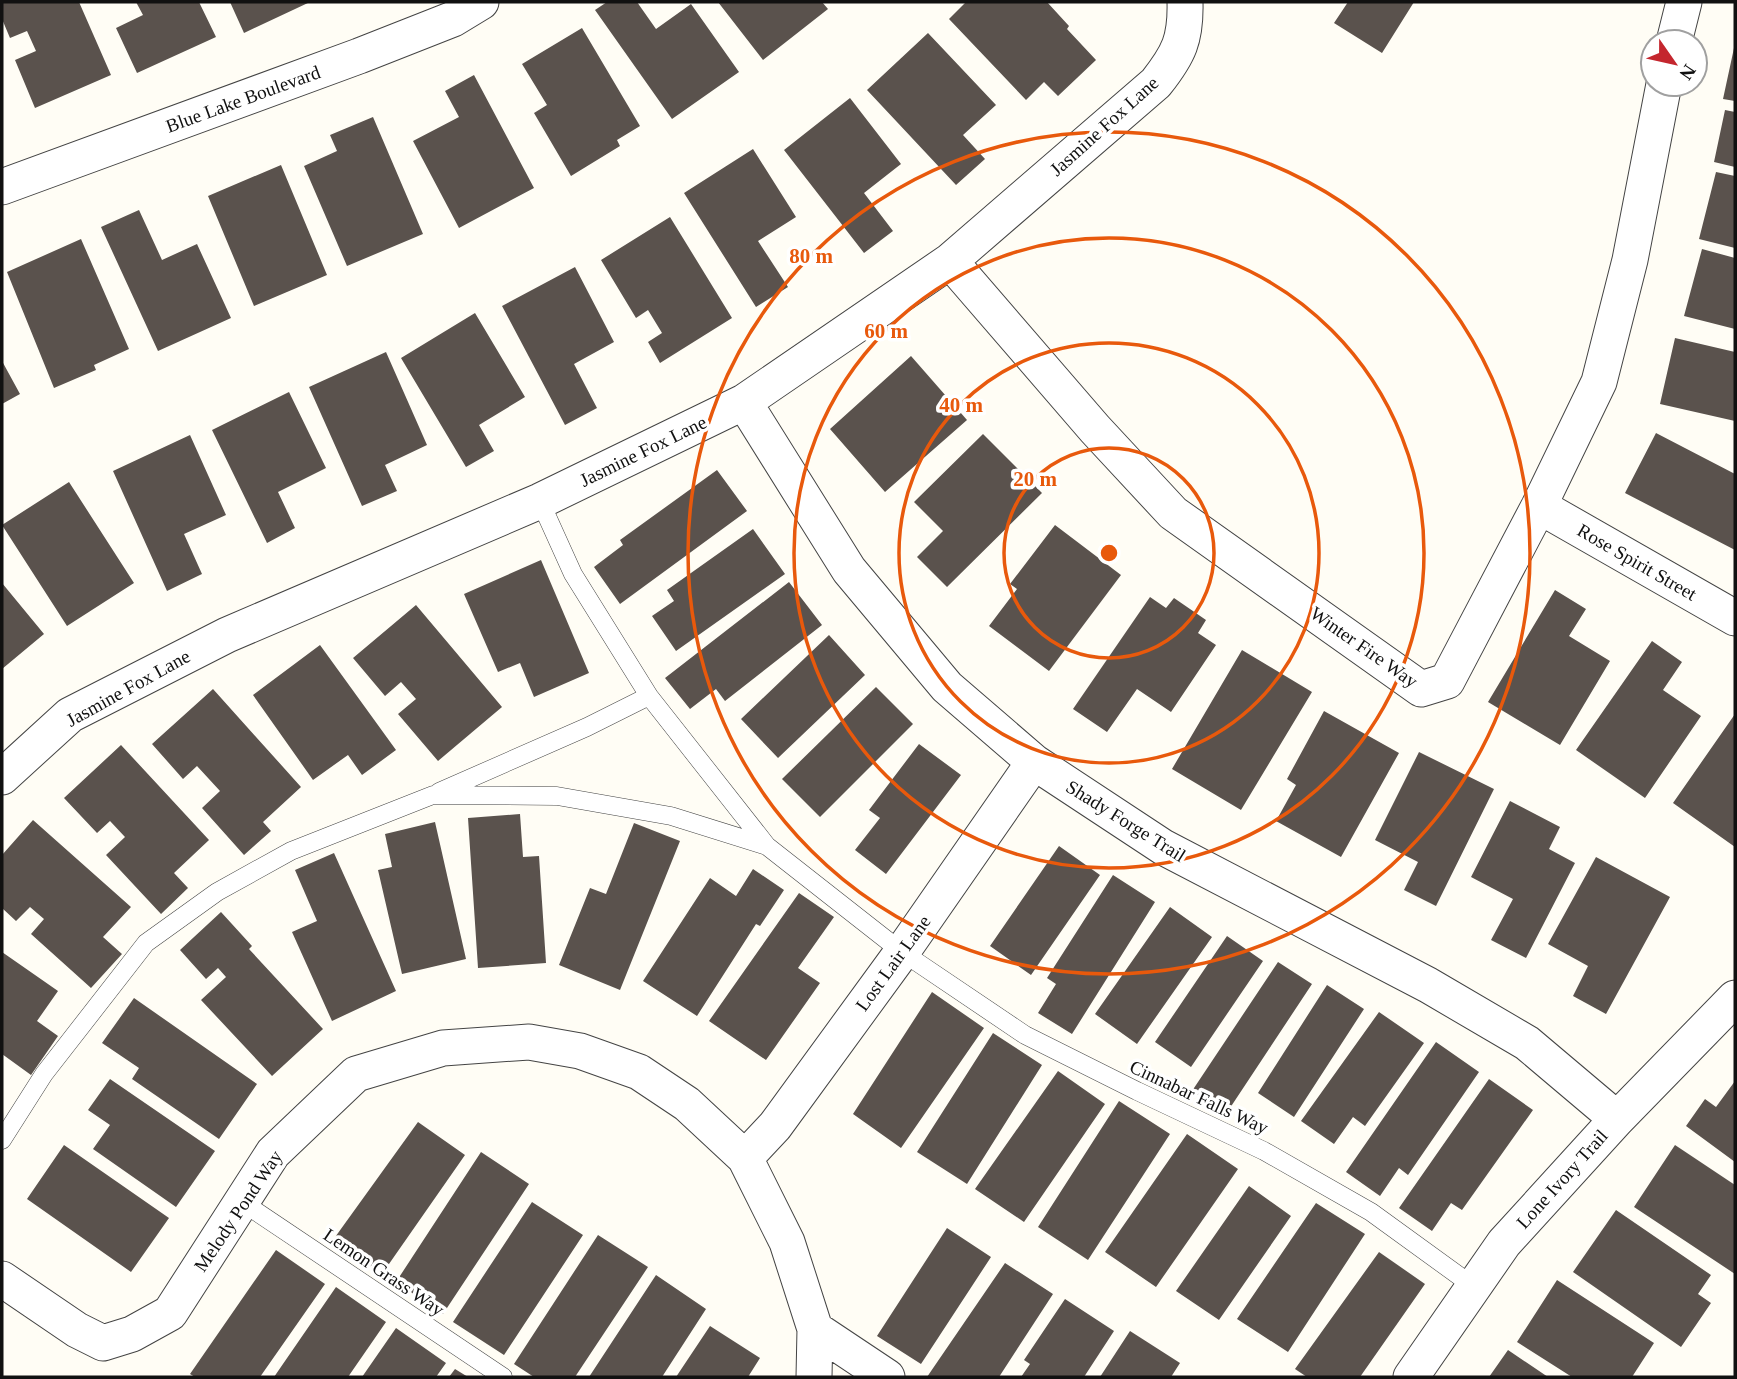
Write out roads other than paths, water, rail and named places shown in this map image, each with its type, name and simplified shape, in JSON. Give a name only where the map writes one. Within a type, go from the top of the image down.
[{"type":"street","name":"Blue Lake Boulevard","points":[[2,187],[359,56],[453,19],[481,2]]},
{"type":"street","points":[[1678,28],[1684,2]]},
{"type":"street","name":"Jasmine Fox Lane","points":[[2,777],[70,715],[191,653],[227,635],[540,501],[744,402],[950,261],[1156,83],[1175,59],[1190,12]]},
{"type":"street","name":"Winter Fire Way","points":[[950,261],[1086,419],[1173,513],[1421,689],[1447,681],[1539,506],[1599,382],[1630,260],[1661,98]]},
{"type":"street","name":"Shady Forge Trail","points":[[744,402],[849,570],[947,687],[1034,762],[1163,847],[1429,985],[1527,1043],[1617,1119]]},
{"type":"street","name":"Rose Spirit Street","points":[[1539,506],[1735,618]]},
{"type":"street","name":"Lost Lair Lane","points":[[745,1157],[775,1126],[902,952],[1034,762]]},
{"type":"street","name":"Lone Ivory Trail","points":[[1411,1377],[1504,1242],[1617,1119],[1735,998]]},
{"type":"street","name":"Melody Pond Way","points":[[2,1279],[77,1330],[103,1343],[132,1334],[170,1313],[273,1153],[356,1074],[443,1048],[529,1042],[580,1051],[639,1072],[687,1104],[745,1157],[787,1242],[815,1329]]},
{"type":"street","points":[[814,1377],[815,1329]]},
{"type":"street","points":[[815,1329],[887,1377]]},
{"type":"lane","points":[[540,501],[573,574],[649,696],[767,846]]},
{"type":"lane","points":[[2,1140],[44,1074],[146,943],[217,892],[291,851],[433,795],[587,727],[649,696]]},
{"type":"lane","points":[[433,795],[557,796],[671,816],[767,846]]},
{"type":"lane","name":"Cinnabar Falls Way","points":[[767,846],[902,952],[1025,1035],[1264,1150],[1371,1212],[1473,1286]]},
{"type":"lane","name":"Lemon Grass Way","points":[[242,1202],[503,1377]]}]
